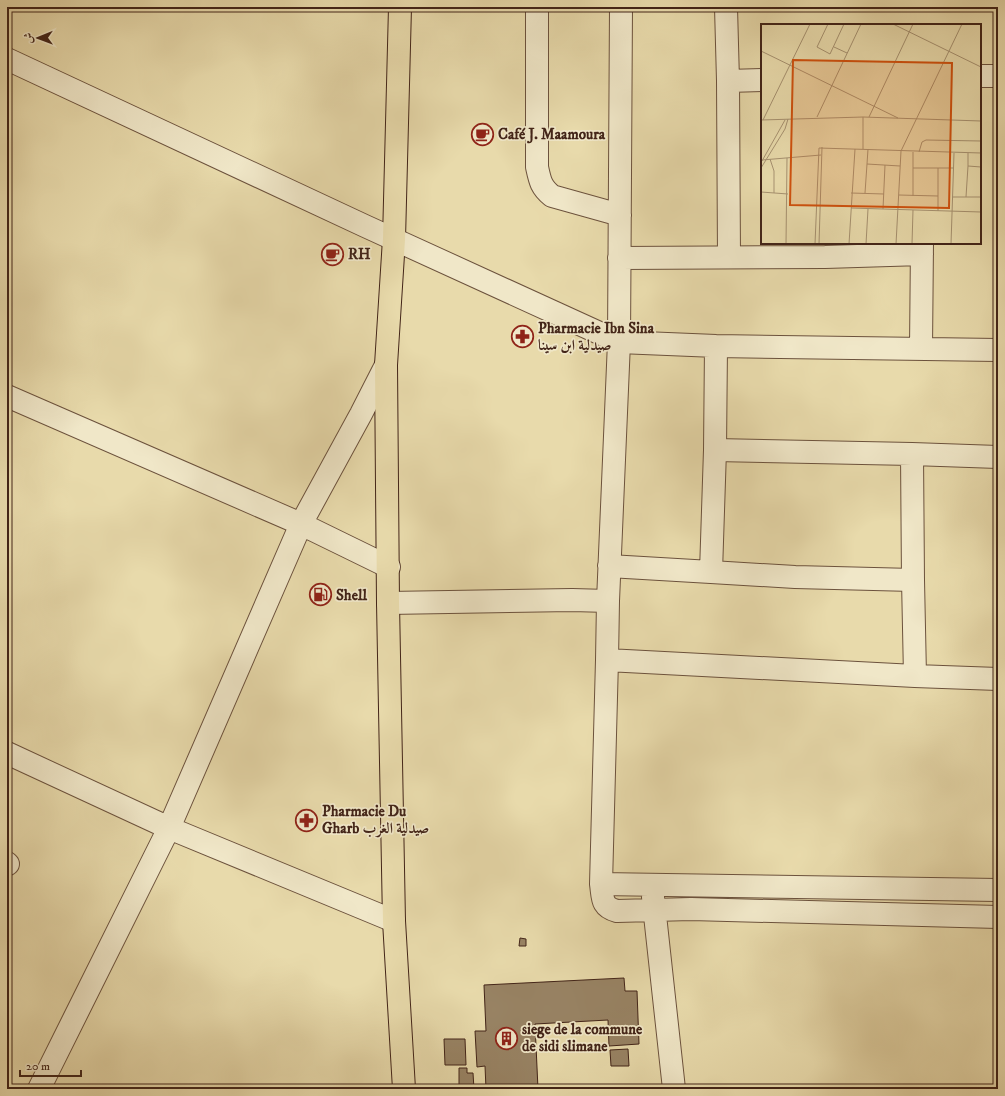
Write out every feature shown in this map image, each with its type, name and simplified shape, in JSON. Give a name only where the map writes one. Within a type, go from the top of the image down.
[{"type":"main road","points":[[400,7],[394,239],[386,365],[388,604],[394,921],[404,1089]]},
{"type":"street","points":[[537,7],[537,167],[540,183],[552,196],[620,215]]},
{"type":"street","points":[[621,7],[619,342],[608,601],[601,884],[604,903],[608,908],[617,911],[691,909],[998,917]]},
{"type":"street","points":[[726,7],[728,81],[728,256]]},
{"type":"street","points":[[7,59],[619,342],[716,346],[998,350]]},
{"type":"street","points":[[981,76],[998,76]]},
{"type":"street","points":[[728,81],[761,80]]},
{"type":"street","points":[[620,258],[728,256],[825,257],[922,249],[921,349]]},
{"type":"street","points":[[712,572],[716,346]]},
{"type":"street","points":[[38,1089],[169,828],[301,524],[386,365]]},
{"type":"street","points":[[7,396],[301,524],[388,567]]},
{"type":"street","points":[[715,450],[998,457]]},
{"type":"street","points":[[912,454],[915,676]]},
{"type":"street","points":[[609,566],[795,577],[913,580]]},
{"type":"street","points":[[388,604],[572,600],[608,601]]},
{"type":"street","points":[[607,660],[998,679]]},
{"type":"street","points":[[7,753],[169,828],[394,921]]},
{"type":"street","points":[[601,884],[998,890]]},
{"type":"street","points":[[652,885],[674,1089]]},
{"type":"street","points":[[768,911],[770,887]]},
{"type":"building","points":[[520,938],[526,939],[526,946],[519,946]]},
{"type":"building","name":"siege de la commune de sidi slimane","points":[[624,978],[625,991],[637,991],[639,1044],[609,1046],[608,1020],[535,1024],[538,1089],[486,1089],[485,1066],[477,1067],[475,1031],[486,1031],[484,985]]},
{"type":"building","points":[[444,1039],[465,1039],[466,1065],[445,1065]]},
{"type":"building","points":[[628,1049],[629,1066],[611,1066],[610,1050]]},
{"type":"building","points":[[459,1068],[467,1068],[467,1073],[473,1073],[474,1089],[459,1089]]},
{"type":"place","name":"Café J. Maamoura","points":[[483,134]]},
{"type":"place","name":"RH","points":[[332,254]]},
{"type":"place","name":"Pharmacie Ibn Sina صيدلية ابن سينا","points":[[523,337]]},
{"type":"place","name":"Shell","points":[[321,595]]},
{"type":"place","name":"Pharmacie Du Gharb صيدلية الغرب","points":[[307,820]]},
{"type":"place","name":"siege de la commune de sidi slimane","points":[[506,1038]]}]
